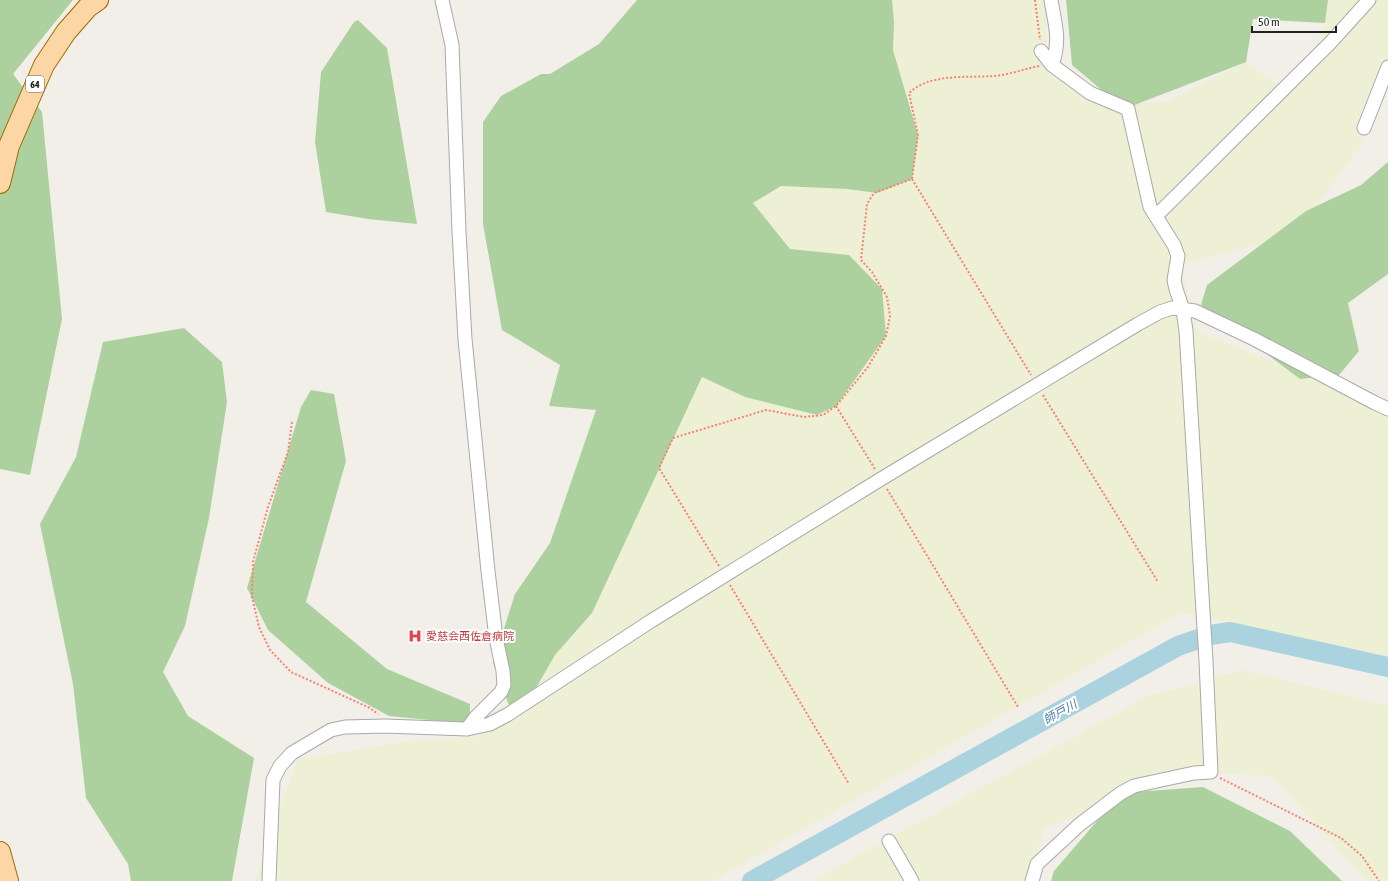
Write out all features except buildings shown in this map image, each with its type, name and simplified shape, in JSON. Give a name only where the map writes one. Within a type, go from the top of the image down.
[{"type":"main road","name":"64","points":[[0,183],[9,146],[44,65],[66,32],[88,7],[98,0]]},
{"type":"main road","points":[[0,852],[8,881]]},
{"type":"street","points":[[442,0],[452,45],[465,339],[489,579],[496,638],[503,671],[504,685],[501,692],[475,718],[468,729]]},
{"type":"street","points":[[1051,0],[1058,38],[1056,54],[1052,65]]},
{"type":"street","points":[[1156,216],[1325,47],[1369,0]]},
{"type":"street","points":[[1032,881],[1037,864],[1079,825],[1121,793],[1134,786],[1194,773],[1211,772],[1206,661],[1202,622],[1186,331],[1183,310],[1174,280],[1178,256],[1174,245],[1150,207],[1128,109],[1090,93],[1052,65],[1041,51]]},
{"type":"street","points":[[1364,128],[1388,67]]},
{"type":"street","points":[[269,881],[273,780],[280,766],[292,753],[331,730],[345,727],[385,726],[468,729],[490,724],[507,715],[645,625],[881,479],[1160,312],[1172,308],[1195,311],[1254,339],[1375,404],[1388,409]]},
{"type":"street","points":[[889,841],[912,881]]},
{"type":"path","points":[[1034,0],[1041,51]]},
{"type":"path","points":[[849,784],[659,468],[673,438],[766,410],[804,417],[823,415],[836,406],[868,367],[886,336],[890,316],[887,297],[872,272],[861,260],[867,204],[874,193],[912,179],[918,135],[909,93],[916,87],[938,80],[995,76],[1039,66],[1052,65]]},
{"type":"path","points":[[836,406],[1018,707]]},
{"type":"path","points":[[292,422],[288,452],[268,507],[253,562],[252,597],[259,627],[270,650],[291,672],[370,708],[378,714],[385,726]]},
{"type":"path","points":[[1211,772],[1220,778],[1341,838],[1362,856],[1379,881]]},
{"type":"green space","points":[[0,0],[73,0],[13,74],[42,112],[62,319],[30,475],[0,469]]},
{"type":"green space","points":[[637,0],[892,0],[894,22],[893,50],[918,135],[912,179],[877,193],[847,189],[781,186],[753,203],[790,249],[849,255],[882,289],[886,336],[836,406],[817,415],[745,397],[702,377],[592,613],[555,655],[520,716],[510,708],[493,663],[515,594],[550,543],[596,410],[549,406],[560,365],[502,330],[483,224],[483,122],[501,96],[541,74],[550,74],[599,44]]},
{"type":"green space","points":[[892,0],[1046,0],[1046,61],[1104,104],[1165,102],[1246,62],[1281,87],[1307,68],[1325,23],[1327,0],[1388,0],[1388,73],[1359,148],[1298,231],[1270,242],[1181,265],[1197,331],[1388,408],[1388,656],[1181,613],[713,881],[255,881],[297,760],[407,741],[474,737],[520,716],[555,655],[592,613],[702,377],[745,397],[817,415],[849,255],[790,249],[753,203],[781,186],[847,189],[877,193],[918,135],[893,50],[894,22]]},
{"type":"green space","points":[[1066,0],[1328,0],[1325,23],[1253,19],[1246,62],[1124,109],[1072,65]]},
{"type":"green space","points":[[358,20],[387,48],[417,224],[368,219],[326,212],[315,142],[321,72],[354,22]]},
{"type":"green space","points":[[1388,162],[1388,274],[1348,303],[1359,351],[1339,375],[1300,379],[1201,305],[1207,285],[1306,211],[1361,185]]},
{"type":"green space","points":[[184,328],[222,362],[227,402],[209,518],[185,626],[163,672],[188,716],[254,758],[232,881],[131,881],[128,864],[86,798],[73,684],[40,524],[76,457],[103,342]]},
{"type":"green space","points":[[311,390],[334,394],[346,461],[306,602],[387,669],[470,704],[470,724],[389,716],[328,683],[268,630],[247,588],[301,407]]},
{"type":"green space","points":[[1241,670],[1388,705],[1388,881],[1366,881],[1272,776],[1202,773],[1043,829],[1030,881],[812,881],[1146,697]]},
{"type":"green space","points":[[1203,787],[1290,831],[1342,881],[1051,881],[1054,871],[1121,793]]},
{"type":"waterway","name":"師戸川","points":[[752,881],[1178,646],[1210,635],[1230,632],[1388,667]]},
{"type":"place","name":"愛慈会西佐倉病院","points":[[415,636]]}]
